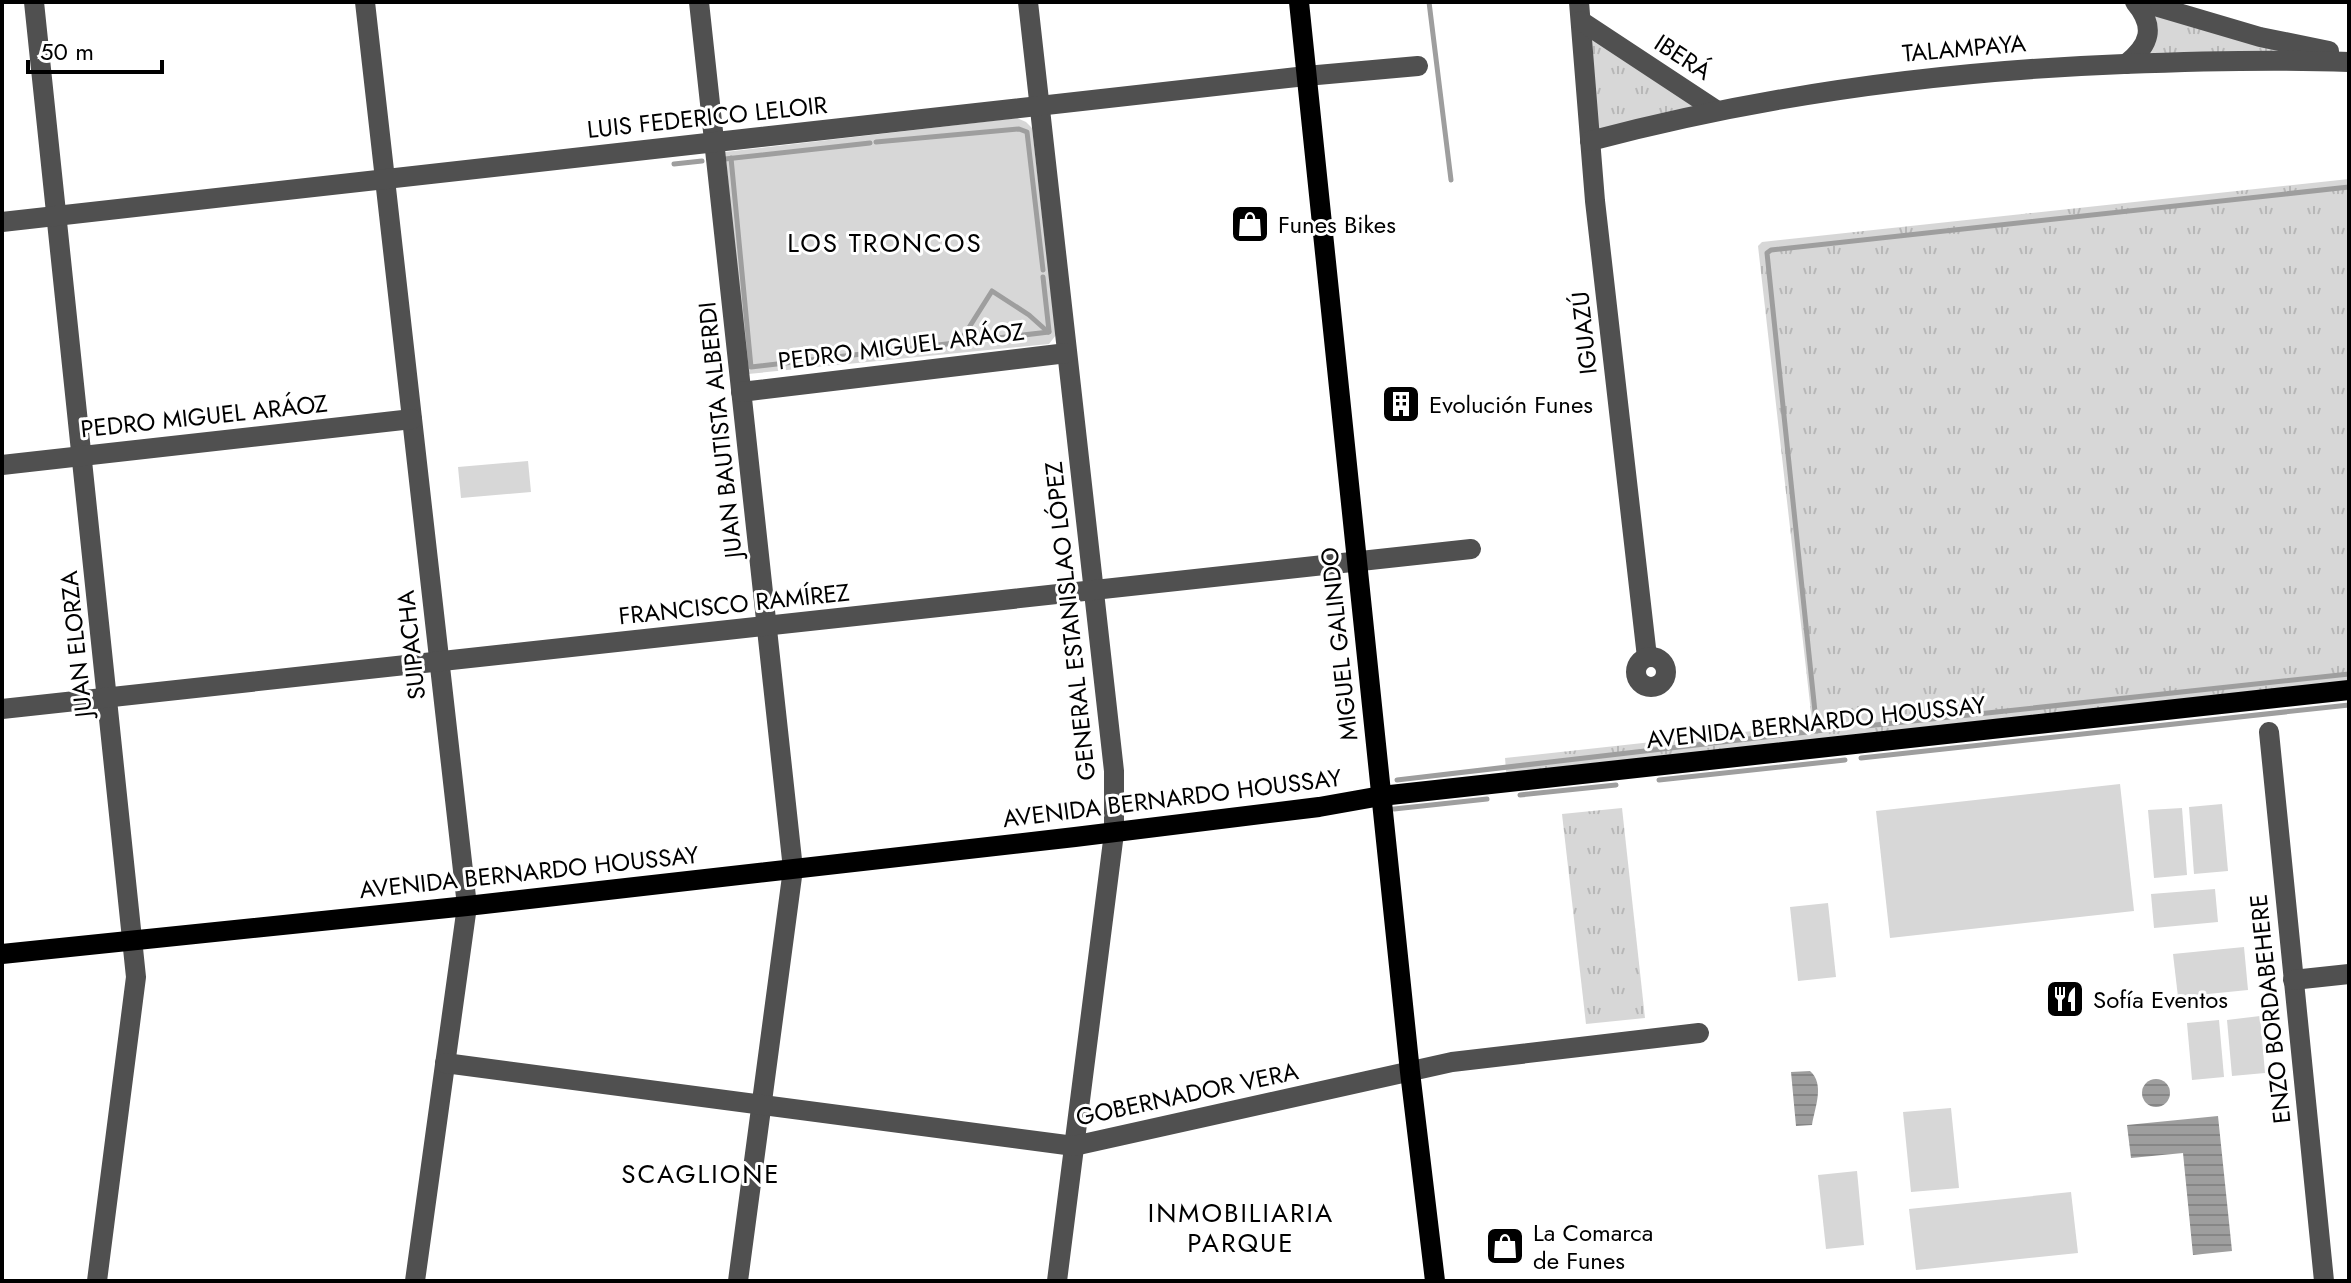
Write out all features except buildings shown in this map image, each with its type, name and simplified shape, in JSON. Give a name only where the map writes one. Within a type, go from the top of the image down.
[{"type":"main road","name":"MIGUEL GALINDO","points":[[1299,2],[1410,1072],[1435,1281]]},
{"type":"main road","name":"AVENIDA BERNARDO HOUSSAY","points":[[2,954],[467,906],[1114,833],[1381,796],[2349,690]]},
{"type":"street","name":"JUAN ELORZA","points":[[34,2],[136,977],[97,1281]]},
{"type":"street","name":"SUIPACHA","points":[[365,2],[467,906],[415,1281]]},
{"type":"street","name":"JUAN BAUTISTA ALBERDI","points":[[699,2],[793,869],[738,1281]]},
{"type":"street","name":"GENERAL ESTANISLAO LÓPEZ","points":[[1028,2],[1114,771],[1114,833],[1057,1281]]},
{"type":"street","points":[[2138,2],[2260,37],[2349,55]]},
{"type":"street","points":[[2126,64],[2141,52],[2149,34],[2138,2]]},
{"type":"street","name":"IBERÁ","points":[[1580,11],[1716,110]]},
{"type":"street","name":"IGUAZÚ","points":[[1580,11],[1590,141],[1647,657]]},
{"type":"street","name":"TALAMPAYA","points":[[1590,141],[1716,110],[1877,83],[1959,74],[2126,64],[2275,60],[2349,62]]},
{"type":"street","name":"LUIS FEDERICO LELOIR","points":[[2,222],[1418,66]]},
{"type":"street","name":"PEDRO MIGUEL ARÁOZ","points":[[741,392],[1067,353]]},
{"type":"street","name":"PEDRO MIGUEL ARÁOZ","points":[[2,465],[412,419]]},
{"type":"street","name":"FRANCISCO RAMÍREZ","points":[[2,709],[1471,549]]},
{"type":"street","name":"ENZO BORDABEHERE","points":[[2269,732],[2324,1281]]},
{"type":"street","points":[[2293,980],[2349,974]]},
{"type":"street","name":"GOBERNADOR VERA","points":[[445,1063],[1074,1146],[1452,1062],[1699,1033]]},
{"type":"green space","points":[[2135,2],[2349,55],[2189,61],[2141,52]]},
{"type":"green space","points":[[1581,21],[1716,110],[1590,141]]},
{"type":"green space","points":[[1017,118],[1032,128],[1056,335],[1049,344],[748,374],[725,152]]},
{"type":"green space","points":[[2349,179],[2349,690],[1507,782],[1505,758],[1808,725],[1812,721],[1758,246],[1762,242]]},
{"type":"green space","points":[[528,461],[531,492],[461,498],[458,467]]},
{"type":"green space","points":[[2120,784],[2134,911],[1890,938],[1876,811]]},
{"type":"green space","points":[[2222,804],[2228,871],[2194,874],[2189,807]]},
{"type":"green space","points":[[1622,808],[1645,1018],[1586,1024],[1562,814]]},
{"type":"green space","points":[[2182,808],[2187,875],[2154,878],[2148,810]]},
{"type":"green space","points":[[2215,889],[2218,922],[2154,928],[2151,894]]},
{"type":"green space","points":[[1828,903],[1836,977],[1798,981],[1790,907]]},
{"type":"green space","points":[[2244,947],[2248,990],[2178,997],[2173,954]]},
{"type":"green space","points":[[2260,1016],[2265,1073],[2232,1076],[2227,1020]]},
{"type":"green space","points":[[2219,1020],[2224,1077],[2192,1080],[2187,1023]]},
{"type":"green space","points":[[1951,1108],[1959,1188],[1911,1192],[1903,1112]]},
{"type":"green space","points":[[1857,1171],[1864,1245],[1826,1249],[1818,1175]]},
{"type":"green space","points":[[2071,1192],[2078,1253],[1916,1270],[1909,1209]]},
{"type":"shaded area","points":[[1810,1071],[1815,1076],[1818,1089],[1812,1125],[1796,1126],[1791,1072]]},
{"type":"shaded area","points":[[2156,1079],[2166,1083],[2170,1093],[2166,1103],[2156,1107],[2146,1103],[2142,1093],[2146,1083]]},
{"type":"shaded area","points":[[2218,1116],[2232,1251],[2193,1255],[2183,1153],[2131,1158],[2127,1125]]},
{"type":"waterway","points":[[1429,2],[1451,180]]},
{"type":"waterway","points":[[876,142],[1019,129],[1027,132],[1043,270]]},
{"type":"waterway","points":[[725,159],[870,143]]},
{"type":"waterway","points":[[731,158],[751,367],[1049,332]]},
{"type":"waterway","points":[[674,164],[702,161]]},
{"type":"waterway","points":[[1817,731],[1767,253],[1771,250],[2349,187]]},
{"type":"waterway","points":[[1043,277],[1049,331]]},
{"type":"waterway","points":[[963,337],[992,291],[1029,315],[1048,332]]},
{"type":"waterway","points":[[1866,726],[2349,674]]},
{"type":"waterway","points":[[1861,758],[2349,705]]},
{"type":"waterway","points":[[1397,780],[1841,728]]},
{"type":"waterway","points":[[1659,780],[1845,760]]},
{"type":"waterway","points":[[1520,795],[1616,785]]},
{"type":"waterway","points":[[1394,809],[1487,799]]},
{"type":"place","name":"Funes Bikes","points":[[1250,224]]},
{"type":"place","name":"Evolución Funes","points":[[1401,404]]},
{"type":"place","name":"Sofía Eventos","points":[[2065,999]]},
{"type":"place","name":"La Comarca de Funes","points":[[1505,1246]]},
{"type":"district","name":"LOS TRONCOS","points":[[885,243]]},
{"type":"district","name":"SCAGLIONE","points":[[701,1174]]},
{"type":"district","name":"INMOBILIARIA PARQUE","points":[[1241,1228]]}]
